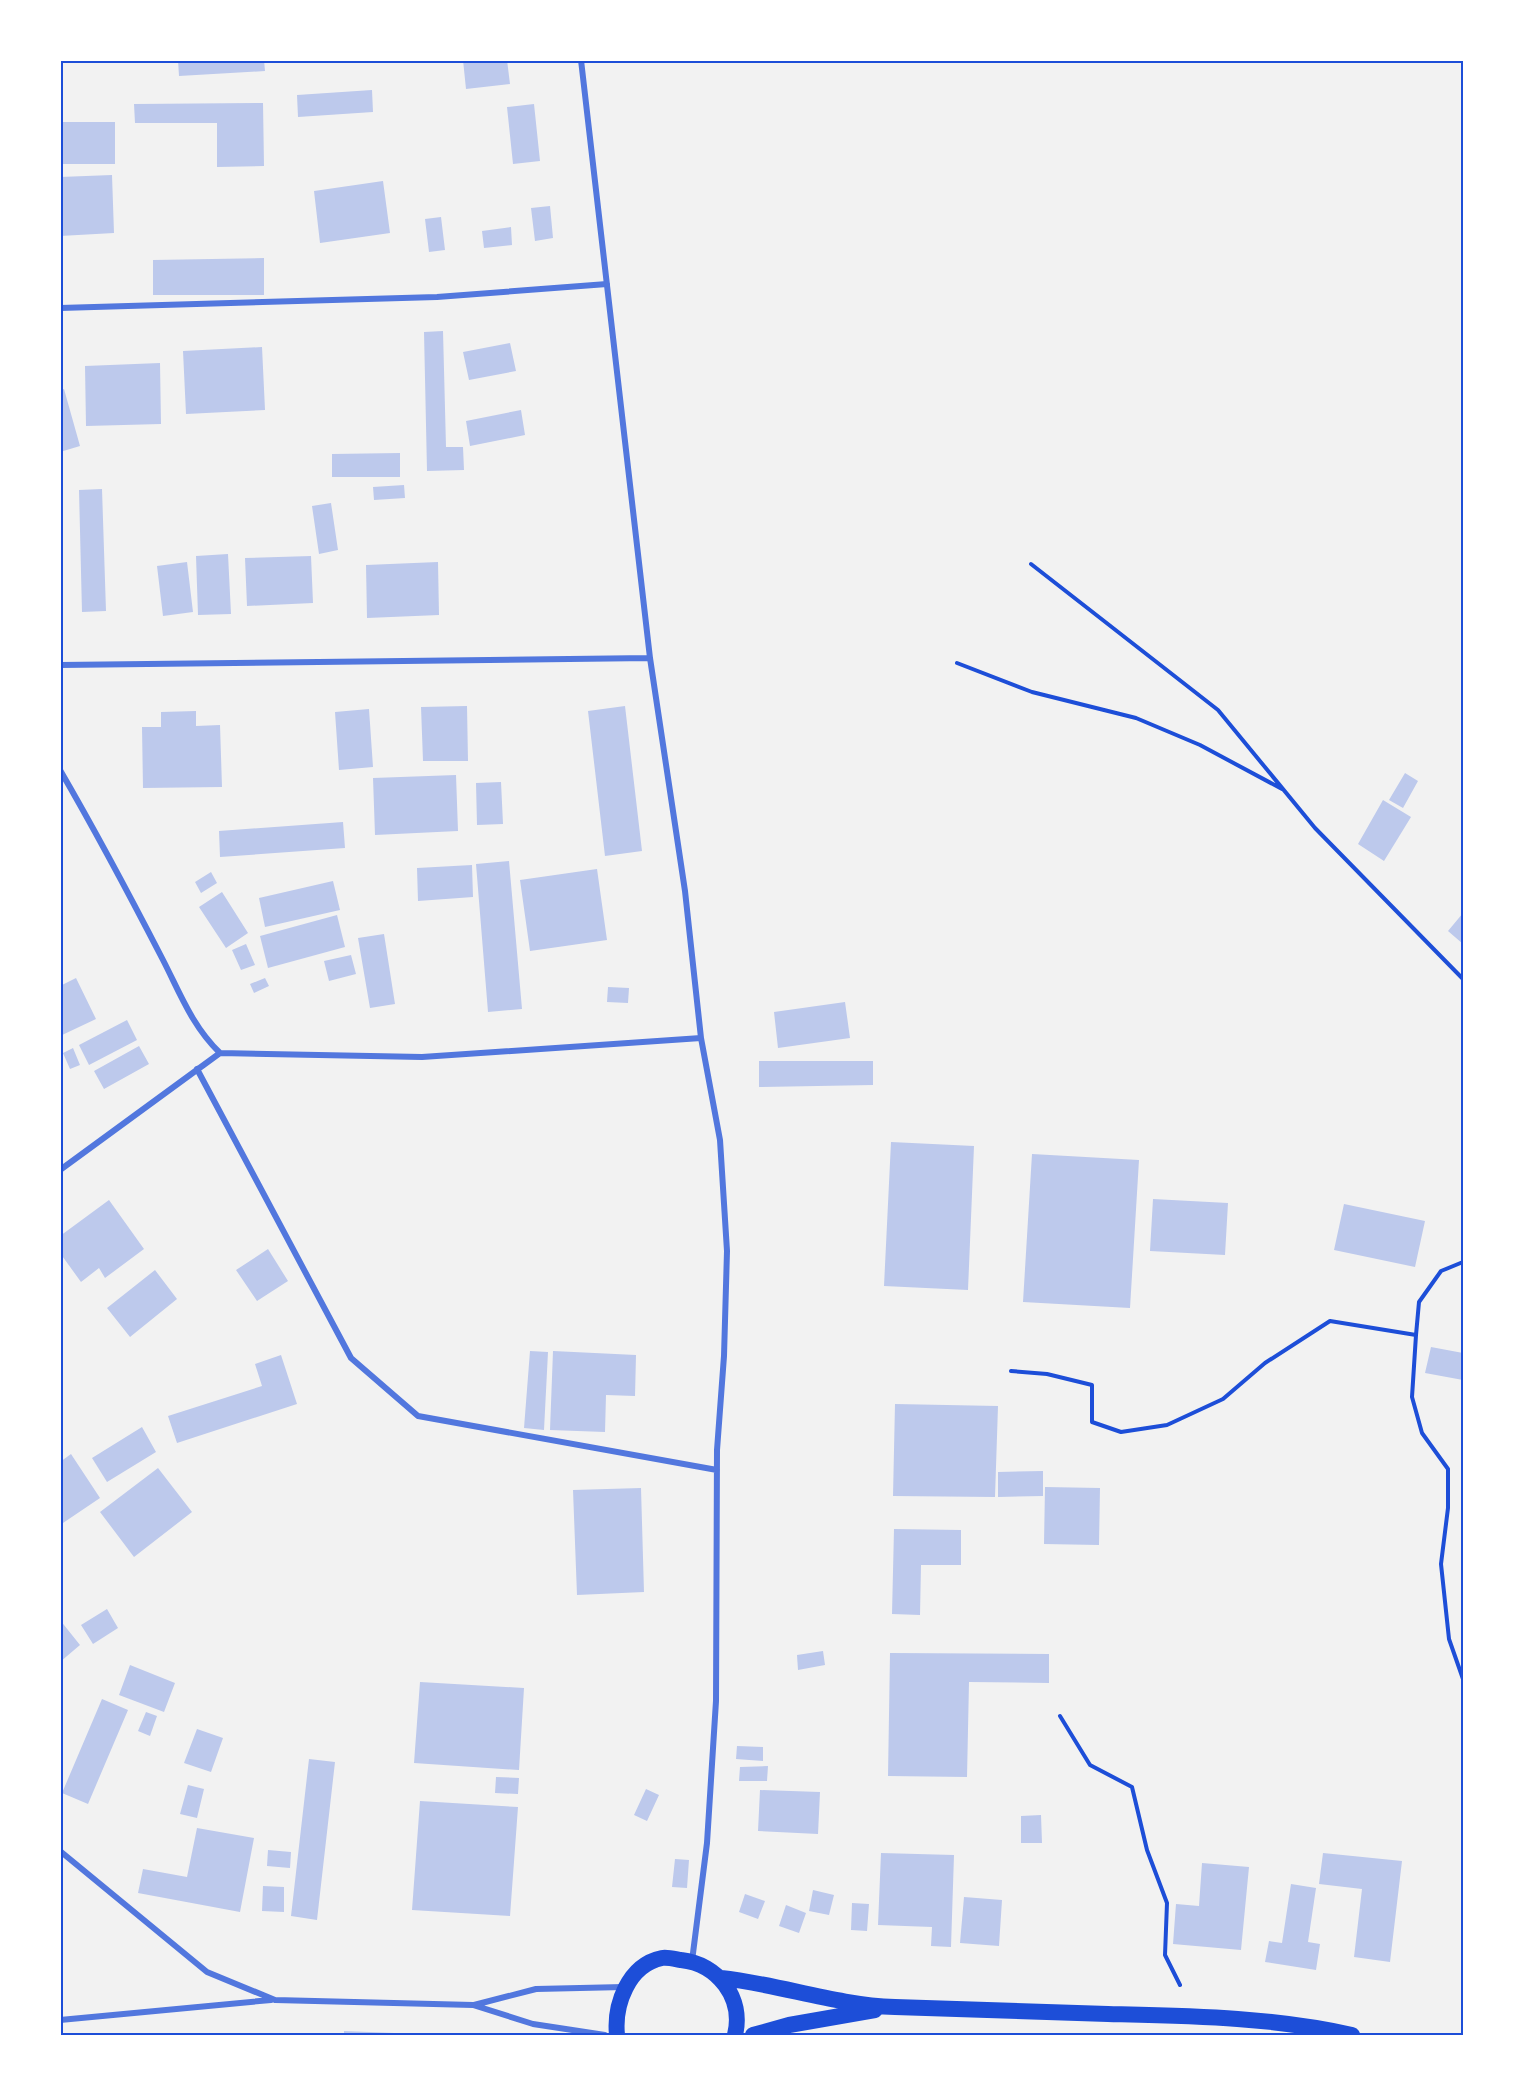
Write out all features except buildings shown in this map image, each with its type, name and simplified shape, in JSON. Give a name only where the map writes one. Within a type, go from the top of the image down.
[{"type":"highway","points":[[617,2035],[618,2003],[625,1988],[635,1976],[662,1958],[692,1961],[721,1978],[759,1982],[817,1998],[892,2007],[1195,2015],[1309,2025],[1352,2035]]},
{"type":"highway","points":[[721,1978],[731,1994],[737,2013],[735,2035]]},
{"type":"highway","points":[[753,2035],[789,2025],[892,2007]]},
{"type":"street","points":[[581,60],[650,658],[685,891],[701,1038],[720,1140],[727,1251],[717,1470],[716,1701],[707,1843],[692,1961]]},
{"type":"street","points":[[60,308],[437,297],[607,284]]},
{"type":"street","points":[[60,665],[650,658]]},
{"type":"street","points":[[60,770],[163,960],[179,997],[204,1036],[220,1053]]},
{"type":"street","points":[[60,1170],[220,1053],[422,1057],[701,1038]]},
{"type":"street","points":[[197,1069],[351,1358],[418,1416],[717,1470]]},
{"type":"street","points":[[60,1851],[207,1972],[275,2000]]},
{"type":"street","points":[[60,2020],[275,2000],[473,2005],[536,1989],[625,1988]]},
{"type":"street","points":[[473,2005],[533,2024],[605,2035]]},
{"type":"path","points":[[1031,564],[1218,710],[1315,828],[1463,979]]},
{"type":"path","points":[[957,663],[1032,692],[1136,718],[1200,745],[1285,791]]},
{"type":"path","points":[[1463,1262],[1441,1271],[1419,1302],[1412,1397],[1422,1433],[1448,1469],[1448,1508],[1441,1564],[1449,1639],[1463,1679]]},
{"type":"path","points":[[1011,1371],[1047,1374],[1092,1385],[1092,1422],[1121,1432],[1167,1425],[1223,1399],[1264,1363],[1330,1321],[1386,1328],[1416,1335]]},
{"type":"path","points":[[1060,1716],[1090,1765],[1132,1787],[1147,1850],[1167,1903],[1165,1955],[1195,2015]]}]
